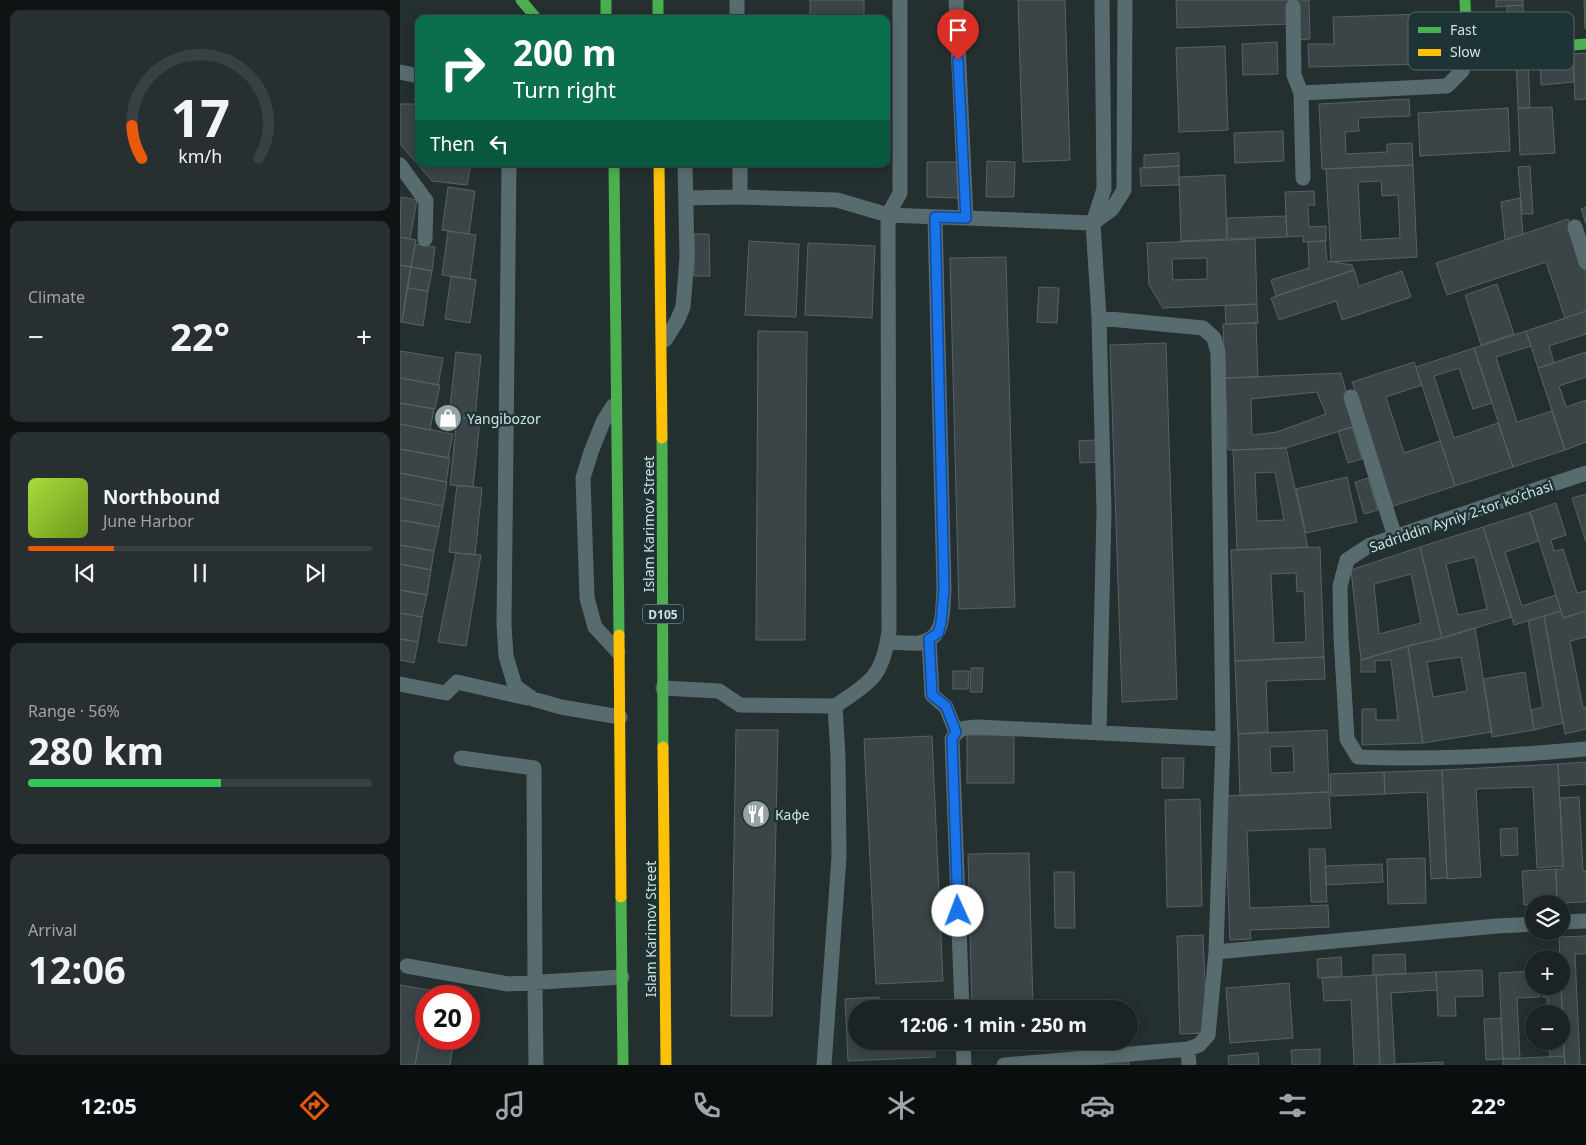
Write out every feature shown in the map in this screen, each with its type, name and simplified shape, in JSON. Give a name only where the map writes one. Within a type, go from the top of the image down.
[{"type":"main road","points":[[521,0],[534,15]]},
{"type":"main road","points":[[606,0],[606,15]]},
{"type":"main road","points":[[658,0],[658,15]]},
{"type":"main road","name":"Islam Karimov Street","points":[[614,167],[623,1065]]},
{"type":"main road","name":"Islam Karimov Street","points":[[659,167],[662,343],[666,1065]]},
{"type":"lane","points":[[737,0],[737,15]]},
{"type":"lane","points":[[663,688],[719,690],[740,706],[835,706],[872,677],[881,663],[889,630],[888,215],[900,193],[900,0]]},
{"type":"lane","points":[[956,0],[966,218]]},
{"type":"lane","points":[[1099,732],[1104,511],[1099,318],[1093,223],[1104,189],[1102,0]]},
{"type":"lane","points":[[686,198],[740,197],[837,200],[888,215],[1093,223],[1112,209],[1124,190],[1125,0]]},
{"type":"lane","points":[[1293,7],[1294,75],[1301,93],[1303,178]]},
{"type":"lane","points":[[1301,93],[1447,86],[1462,70]]},
{"type":"lane","points":[[400,72],[415,75]]},
{"type":"lane","points":[[400,166],[426,201],[426,239]]},
{"type":"lane","points":[[509,167],[504,625],[506,656],[515,686],[533,699]]},
{"type":"lane","points":[[662,343],[677,321],[683,307],[687,258],[685,167]]},
{"type":"lane","points":[[740,167],[740,197]]},
{"type":"lane","points":[[887,642],[920,643],[938,633],[940,628],[944,590],[935,217]]},
{"type":"lane","points":[[1575,227],[1586,262]]},
{"type":"lane","points":[[1004,1065],[1188,1049],[1199,1045],[1208,1035],[1216,952],[1223,739],[1218,353],[1214,338],[1203,328],[1099,318]]},
{"type":"lane","points":[[1351,397],[1395,537]]},
{"type":"lane","points":[[617,401],[604,422],[591,452],[584,478],[587,598],[595,627],[619,653]]},
{"type":"lane","name":"Sadriddin Ayniy 2-tor koʻchasi","points":[[1586,473],[1370,546],[1347,560],[1340,586],[1347,739],[1358,757],[1399,759],[1508,755],[1586,749]]},
{"type":"lane","points":[[929,639],[932,695],[946,706],[956,732]]},
{"type":"lane","points":[[400,684],[446,693],[457,682],[561,707],[620,717]]},
{"type":"lane","points":[[824,1065],[839,857],[838,756],[835,706]]},
{"type":"lane","points":[[962,1000],[952,739],[956,732],[963,728],[978,728],[1223,739]]},
{"type":"lane","points":[[461,758],[534,768],[536,1065]]},
{"type":"lane","points":[[1570,922],[1586,921]]},
{"type":"lane","points":[[1216,952],[1525,924]]},
{"type":"lane","points":[[407,966],[508,984],[534,984],[622,977]]},
{"type":"lane","points":[[1188,1049],[1189,1065]]},
{"type":"lane","points":[[963,1050],[964,1065]]},
{"type":"building","points":[[810,0],[864,0],[864,15],[810,15]]},
{"type":"building","points":[[1018,0],[1065,0],[1070,160],[1023,162]]},
{"type":"building","points":[[1176,0],[1289,0],[1290,24],[1177,28]]},
{"type":"building","points":[[1297,0],[1309,0],[1310,39],[1298,40]]},
{"type":"building","points":[[1496,0],[1523,0],[1523,5],[1496,7]]},
{"type":"building","points":[[1584,0],[1586,0],[1586,29],[1585,29]]},
{"type":"building","points":[[1523,5],[1523,12],[1507,12],[1507,6]]},
{"type":"building","points":[[1408,15],[1408,64],[1309,67],[1308,44],[1334,44],[1333,17]]},
{"type":"building","points":[[1277,42],[1278,74],[1243,75],[1242,44]]},
{"type":"building","points":[[1225,46],[1228,130],[1179,132],[1176,48]]},
{"type":"building","points":[[1586,53],[1586,99],[1575,100],[1574,54]]},
{"type":"building","points":[[1516,70],[1529,70],[1530,108],[1518,108]]},
{"type":"building","points":[[1540,70],[1574,70],[1574,82],[1541,85]]},
{"type":"building","points":[[1409,99],[1410,116],[1358,118],[1359,131],[1345,132],[1346,154],[1387,152],[1387,144],[1412,143],[1413,165],[1322,169],[1319,104]]},
{"type":"building","points":[[400,104],[415,104],[415,161],[400,144]]},
{"type":"building","points":[[1552,107],[1555,153],[1520,155],[1518,108]]},
{"type":"building","points":[[1508,108],[1510,151],[1420,156],[1418,113]]},
{"type":"building","points":[[1283,131],[1284,161],[1235,163],[1234,133]]},
{"type":"building","points":[[1179,153],[1179,166],[1144,168],[1144,155]]},
{"type":"building","points":[[987,161],[1015,162],[1014,197],[986,197]]},
{"type":"building","points":[[927,162],[962,162],[961,198],[927,197]]},
{"type":"building","points":[[1413,165],[1417,257],[1331,262],[1326,169]],"holes":[[[1381,181],[1382,196],[1398,195],[1400,238],[1361,240],[1358,182]]]},
{"type":"building","points":[[1179,166],[1179,185],[1141,186],[1140,168]]},
{"type":"building","points":[[1530,166],[1533,214],[1522,214],[1518,167]]},
{"type":"building","points":[[420,167],[470,167],[467,185],[432,181]]},
{"type":"building","points":[[1225,175],[1227,239],[1181,241],[1179,177]]},
{"type":"building","points":[[448,187],[475,191],[469,234],[442,230]]},
{"type":"building","points":[[1314,191],[1315,205],[1308,205],[1309,227],[1326,226],[1326,241],[1303,242],[1303,236],[1287,237],[1285,192]]},
{"type":"building","points":[[401,197],[417,200],[410,239],[400,237]]},
{"type":"building","points":[[1520,198],[1523,234],[1505,240],[1501,202]]},
{"type":"building","points":[[1586,207],[1586,224],[1581,209]]},
{"type":"building","points":[[1286,216],[1287,237],[1227,239],[1227,218]]},
{"type":"building","points":[[1568,219],[1586,273],[1586,311],[1565,318],[1546,262],[1447,295],[1436,263]]},
{"type":"building","points":[[448,231],[476,235],[470,279],[442,275]]},
{"type":"building","points":[[694,234],[709,234],[710,276],[694,276]]},
{"type":"building","points":[[400,237],[416,240],[411,267],[400,265]]},
{"type":"building","points":[[1255,239],[1257,304],[1163,308],[1149,285],[1147,243]],"holes":[[[1207,258],[1207,279],[1173,280],[1172,259]]]},
{"type":"building","points":[[749,241],[799,244],[796,317],[745,315]]},
{"type":"building","points":[[1325,241],[1327,261],[1352,265],[1354,270],[1276,296],[1271,280],[1309,268],[1308,242]]},
{"type":"building","points":[[808,243],[875,246],[872,318],[805,315]]},
{"type":"building","points":[[415,244],[435,247],[432,271],[411,267]]},
{"type":"building","points":[[1006,257],[1015,607],[959,609],[950,258]]},
{"type":"building","points":[[400,265],[411,267],[402,322],[400,322]]},
{"type":"building","points":[[411,267],[432,271],[428,291],[407,288]]},
{"type":"building","points":[[1354,270],[1359,286],[1402,271],[1411,297],[1342,320],[1336,301],[1279,320],[1271,298]]},
{"type":"building","points":[[451,276],[476,280],[470,323],[445,319]]},
{"type":"building","points":[[1497,284],[1514,334],[1481,345],[1465,295]]},
{"type":"building","points":[[1039,287],[1059,288],[1057,323],[1037,322]]},
{"type":"building","points":[[407,288],[428,291],[423,326],[402,322]]},
{"type":"building","points":[[1257,304],[1258,323],[1226,324],[1225,306]]},
{"type":"building","points":[[1586,311],[1586,334],[1549,346],[1554,363],[1538,368],[1526,331]]},
{"type":"building","points":[[1256,323],[1258,377],[1225,378],[1223,324]]},
{"type":"building","points":[[758,331],[807,332],[805,640],[756,640]]},
{"type":"building","points":[[1526,331],[1531,346],[1496,357],[1517,422],[1552,411],[1565,450],[1513,467],[1474,348]]},
{"type":"building","points":[[1166,343],[1177,699],[1122,702],[1110,345]]},
{"type":"building","points":[[1474,348],[1492,403],[1473,409],[1459,368],[1434,376],[1454,438],[1498,423],[1513,467],[1455,486],[1416,367]]},
{"type":"building","points":[[400,351],[443,358],[438,385],[400,378]]},
{"type":"building","points":[[456,352],[481,355],[475,419],[449,416]]},
{"type":"building","points":[[1586,352],[1586,377],[1559,386],[1566,407],[1586,400],[1586,442],[1565,450],[1538,368]]},
{"type":"building","points":[[1414,362],[1422,385],[1386,397],[1404,453],[1440,441],[1455,486],[1393,506],[1352,382]]},
{"type":"building","points":[[1341,373],[1356,426],[1286,448],[1228,450],[1225,378]],"holes":[[[1317,392],[1326,414],[1277,432],[1252,435],[1251,399]]]},
{"type":"building","points":[[400,378],[440,385],[435,409],[400,403]]},
{"type":"building","points":[[400,403],[434,409],[430,430],[400,424]]},
{"type":"building","points":[[457,417],[480,419],[473,487],[450,485]]},
{"type":"building","points":[[400,424],[453,434],[448,458],[400,449]]},
{"type":"building","points":[[1352,427],[1362,459],[1348,463],[1338,431]]},
{"type":"building","points":[[1096,440],[1097,462],[1080,463],[1079,441]]},
{"type":"building","points":[[1286,448],[1308,547],[1237,550],[1233,450]],"holes":[[[1275,472],[1284,520],[1257,521],[1255,473]]]},
{"type":"building","points":[[400,449],[450,458],[446,482],[400,473]]},
{"type":"building","points":[[400,473],[447,482],[443,506],[400,498]]},
{"type":"building","points":[[1347,477],[1357,522],[1306,533],[1296,489]]},
{"type":"building","points":[[1368,478],[1378,510],[1364,514],[1355,482]]},
{"type":"building","points":[[457,485],[482,488],[475,555],[449,552]]},
{"type":"building","points":[[1586,494],[1586,542],[1572,498]]},
{"type":"building","points":[[400,498],[443,506],[439,527],[400,520]]},
{"type":"building","points":[[1556,503],[1566,535],[1551,540],[1554,551],[1563,549],[1577,593],[1586,591],[1586,611],[1563,618],[1530,512]]},
{"type":"building","points":[[1530,512],[1539,541],[1505,552],[1522,606],[1556,595],[1561,611],[1514,625],[1483,527]]},
{"type":"building","points":[[400,520],[439,527],[434,551],[400,545]]},
{"type":"building","points":[[1483,527],[1512,617],[1442,638],[1420,547]],"holes":[[[1475,557],[1487,609],[1458,615],[1446,564]]]},
{"type":"building","points":[[400,545],[434,551],[431,570],[400,564]]},
{"type":"building","points":[[1320,547],[1324,657],[1235,661],[1231,550]],"holes":[[[1296,573],[1297,592],[1304,591],[1306,642],[1274,643],[1271,574]]]},
{"type":"building","points":[[1420,547],[1442,638],[1361,660],[1351,570]],"holes":[[[1411,574],[1421,623],[1379,634],[1374,584]]]},
{"type":"building","points":[[456,553],[481,555],[466,646],[438,642]]},
{"type":"building","points":[[400,564],[431,570],[427,595],[400,590]]},
{"type":"building","points":[[400,590],[427,595],[422,617],[400,613]]},
{"type":"building","points":[[1561,611],[1563,618],[1586,611],[1586,637],[1570,641],[1583,708],[1586,707],[1586,729],[1565,734],[1544,616]]},
{"type":"building","points":[[400,613],[422,617],[418,642],[400,639]]},
{"type":"building","points":[[1544,616],[1563,723],[1534,730],[1531,710],[1543,707],[1528,621]]},
{"type":"building","points":[[1475,628],[1492,732],[1423,743],[1408,646]],"holes":[[[1461,657],[1467,691],[1433,697],[1427,662]]]},
{"type":"building","points":[[400,639],[418,642],[414,663],[400,660]]},
{"type":"building","points":[[1408,646],[1423,743],[1362,745],[1362,709],[1376,709],[1376,720],[1398,720],[1391,660],[1375,661],[1375,672],[1361,672],[1361,660]]},
{"type":"building","points":[[1324,657],[1325,679],[1266,681],[1268,732],[1238,734],[1235,661]]},
{"type":"building","points":[[971,668],[983,668],[982,692],[970,692]]},
{"type":"building","points":[[953,671],[969,671],[968,689],[953,689]]},
{"type":"building","points":[[1525,672],[1534,730],[1492,737],[1483,679]]},
{"type":"building","points":[[736,730],[778,730],[772,1016],[731,1016]]},
{"type":"building","points":[[1327,730],[1329,792],[1240,796],[1238,734]],"holes":[[[1293,746],[1294,772],[1271,773],[1270,747]]]},
{"type":"building","points":[[967,735],[1014,735],[1014,783],[967,783]]},
{"type":"building","points":[[932,736],[943,981],[876,984],[864,739]]},
{"type":"building","points":[[1162,758],[1184,758],[1183,788],[1162,788]]},
{"type":"building","points":[[1586,762],[1586,784],[1559,786],[1558,764]]},
{"type":"building","points":[[1558,764],[1563,866],[1537,868],[1533,787],[1476,789],[1481,877],[1447,879],[1442,770]]},
{"type":"building","points":[[1442,770],[1447,878],[1431,879],[1427,792],[1385,794],[1384,772]]},
{"type":"building","points":[[1384,772],[1385,794],[1331,796],[1330,774]]},
{"type":"building","points":[[1329,792],[1331,828],[1247,831],[1250,908],[1328,905],[1329,927],[1250,930],[1251,939],[1230,940],[1224,796]]},
{"type":"building","points":[[1579,797],[1583,871],[1586,871],[1586,902],[1570,903],[1570,895],[1557,895],[1556,869],[1563,869],[1560,798]]},
{"type":"building","points":[[1200,799],[1202,906],[1167,907],[1165,800]]},
{"type":"building","points":[[1517,828],[1518,855],[1501,856],[1500,829]]},
{"type":"building","points":[[1309,849],[1325,849],[1327,902],[1311,902]]},
{"type":"building","points":[[1029,853],[1033,1000],[972,1000],[968,854]]},
{"type":"building","points":[[1425,858],[1426,903],[1388,904],[1387,859]]},
{"type":"building","points":[[1382,864],[1383,882],[1326,885],[1325,866]]},
{"type":"building","points":[[1556,869],[1557,895],[1525,895],[1524,905],[1522,871]]},
{"type":"building","points":[[1054,872],[1074,872],[1075,928],[1055,928]]},
{"type":"building","points":[[1203,935],[1207,1033],[1180,1034],[1177,936]]},
{"type":"building","points":[[1586,936],[1586,954],[1575,954],[1580,1064],[1586,1065],[1565,1065],[1564,1050],[1570,1050],[1570,1005],[1562,1005],[1561,995],[1570,995],[1570,950],[1560,950],[1559,940],[1570,940],[1570,937]]},
{"type":"building","points":[[1405,954],[1406,974],[1373,975],[1373,955]]},
{"type":"building","points":[[1341,957],[1342,976],[1318,978],[1317,959]]},
{"type":"building","points":[[1482,970],[1483,996],[1455,997],[1456,1016],[1438,1016],[1436,972]]},
{"type":"building","points":[[1436,972],[1437,990],[1391,993],[1395,1064],[1380,1065],[1376,975]]},
{"type":"building","points":[[1525,972],[1525,995],[1540,995],[1540,997],[1517,998],[1520,1059],[1503,1059],[1499,973]]},
{"type":"building","points":[[1376,975],[1380,1065],[1354,1065],[1351,1000],[1324,1001],[1322,978]]},
{"type":"building","points":[[1289,983],[1293,1038],[1230,1043],[1226,988]]},
{"type":"building","points":[[400,985],[415,988],[415,1050],[418,1050],[415,1065],[400,1065]]},
{"type":"building","points":[[1543,995],[1561,995],[1562,1005],[1547,1005],[1547,997],[1543,997]]},
{"type":"building","points":[[879,997],[879,1000],[848,1000],[848,1050],[935,1050],[935,1057],[848,1061],[845,999]]},
{"type":"building","points":[[1501,1018],[1503,1059],[1486,1060],[1484,1019]]},
{"type":"building","points":[[1320,1049],[1320,1065],[1292,1065],[1291,1050]]},
{"type":"building","points":[[418,1050],[452,1050],[450,1065],[415,1065]]},
{"type":"building","points":[[1550,1050],[1564,1050],[1564,1056],[1550,1057]]},
{"type":"building","points":[[1258,1053],[1259,1065],[1229,1065],[1228,1056]]},
{"type":"building","points":[[1564,1056],[1565,1065],[1503,1065],[1503,1059]]},
{"type":"building","points":[[1129,1059],[1129,1065],[1078,1065]]},
{"type":"building","points":[[1443,1062],[1443,1065],[1386,1065],[1395,1064]]},
{"type":"traffic: fast","points":[[521,0],[534,15]]},
{"type":"traffic: fast","points":[[606,0],[606,15]]},
{"type":"traffic: fast","points":[[658,0],[658,15]]},
{"type":"traffic: fast","points":[[1465,0],[1465,12]]},
{"type":"traffic: fast","points":[[1574,45],[1586,44]]},
{"type":"traffic: fast","points":[[614,167],[619,635]]},
{"type":"traffic: fast","points":[[662,438],[663,747]]},
{"type":"traffic: fast","points":[[621,897],[623,1065]]},
{"type":"traffic: slow","points":[[659,167],[662,438]]},
{"type":"traffic: slow","points":[[619,635],[621,897]]},
{"type":"traffic: slow","points":[[663,747],[666,1065]]},
{"type":"place","name":"Yangibozor","points":[[448,418]]},
{"type":"place","name":"Кафе","points":[[756,814]]},
{"type":"route","points":[[958,60],[966,218],[935,217],[944,590],[941,623],[938,633],[929,639],[932,695],[946,706],[956,732],[952,739],[958,911]]}]
